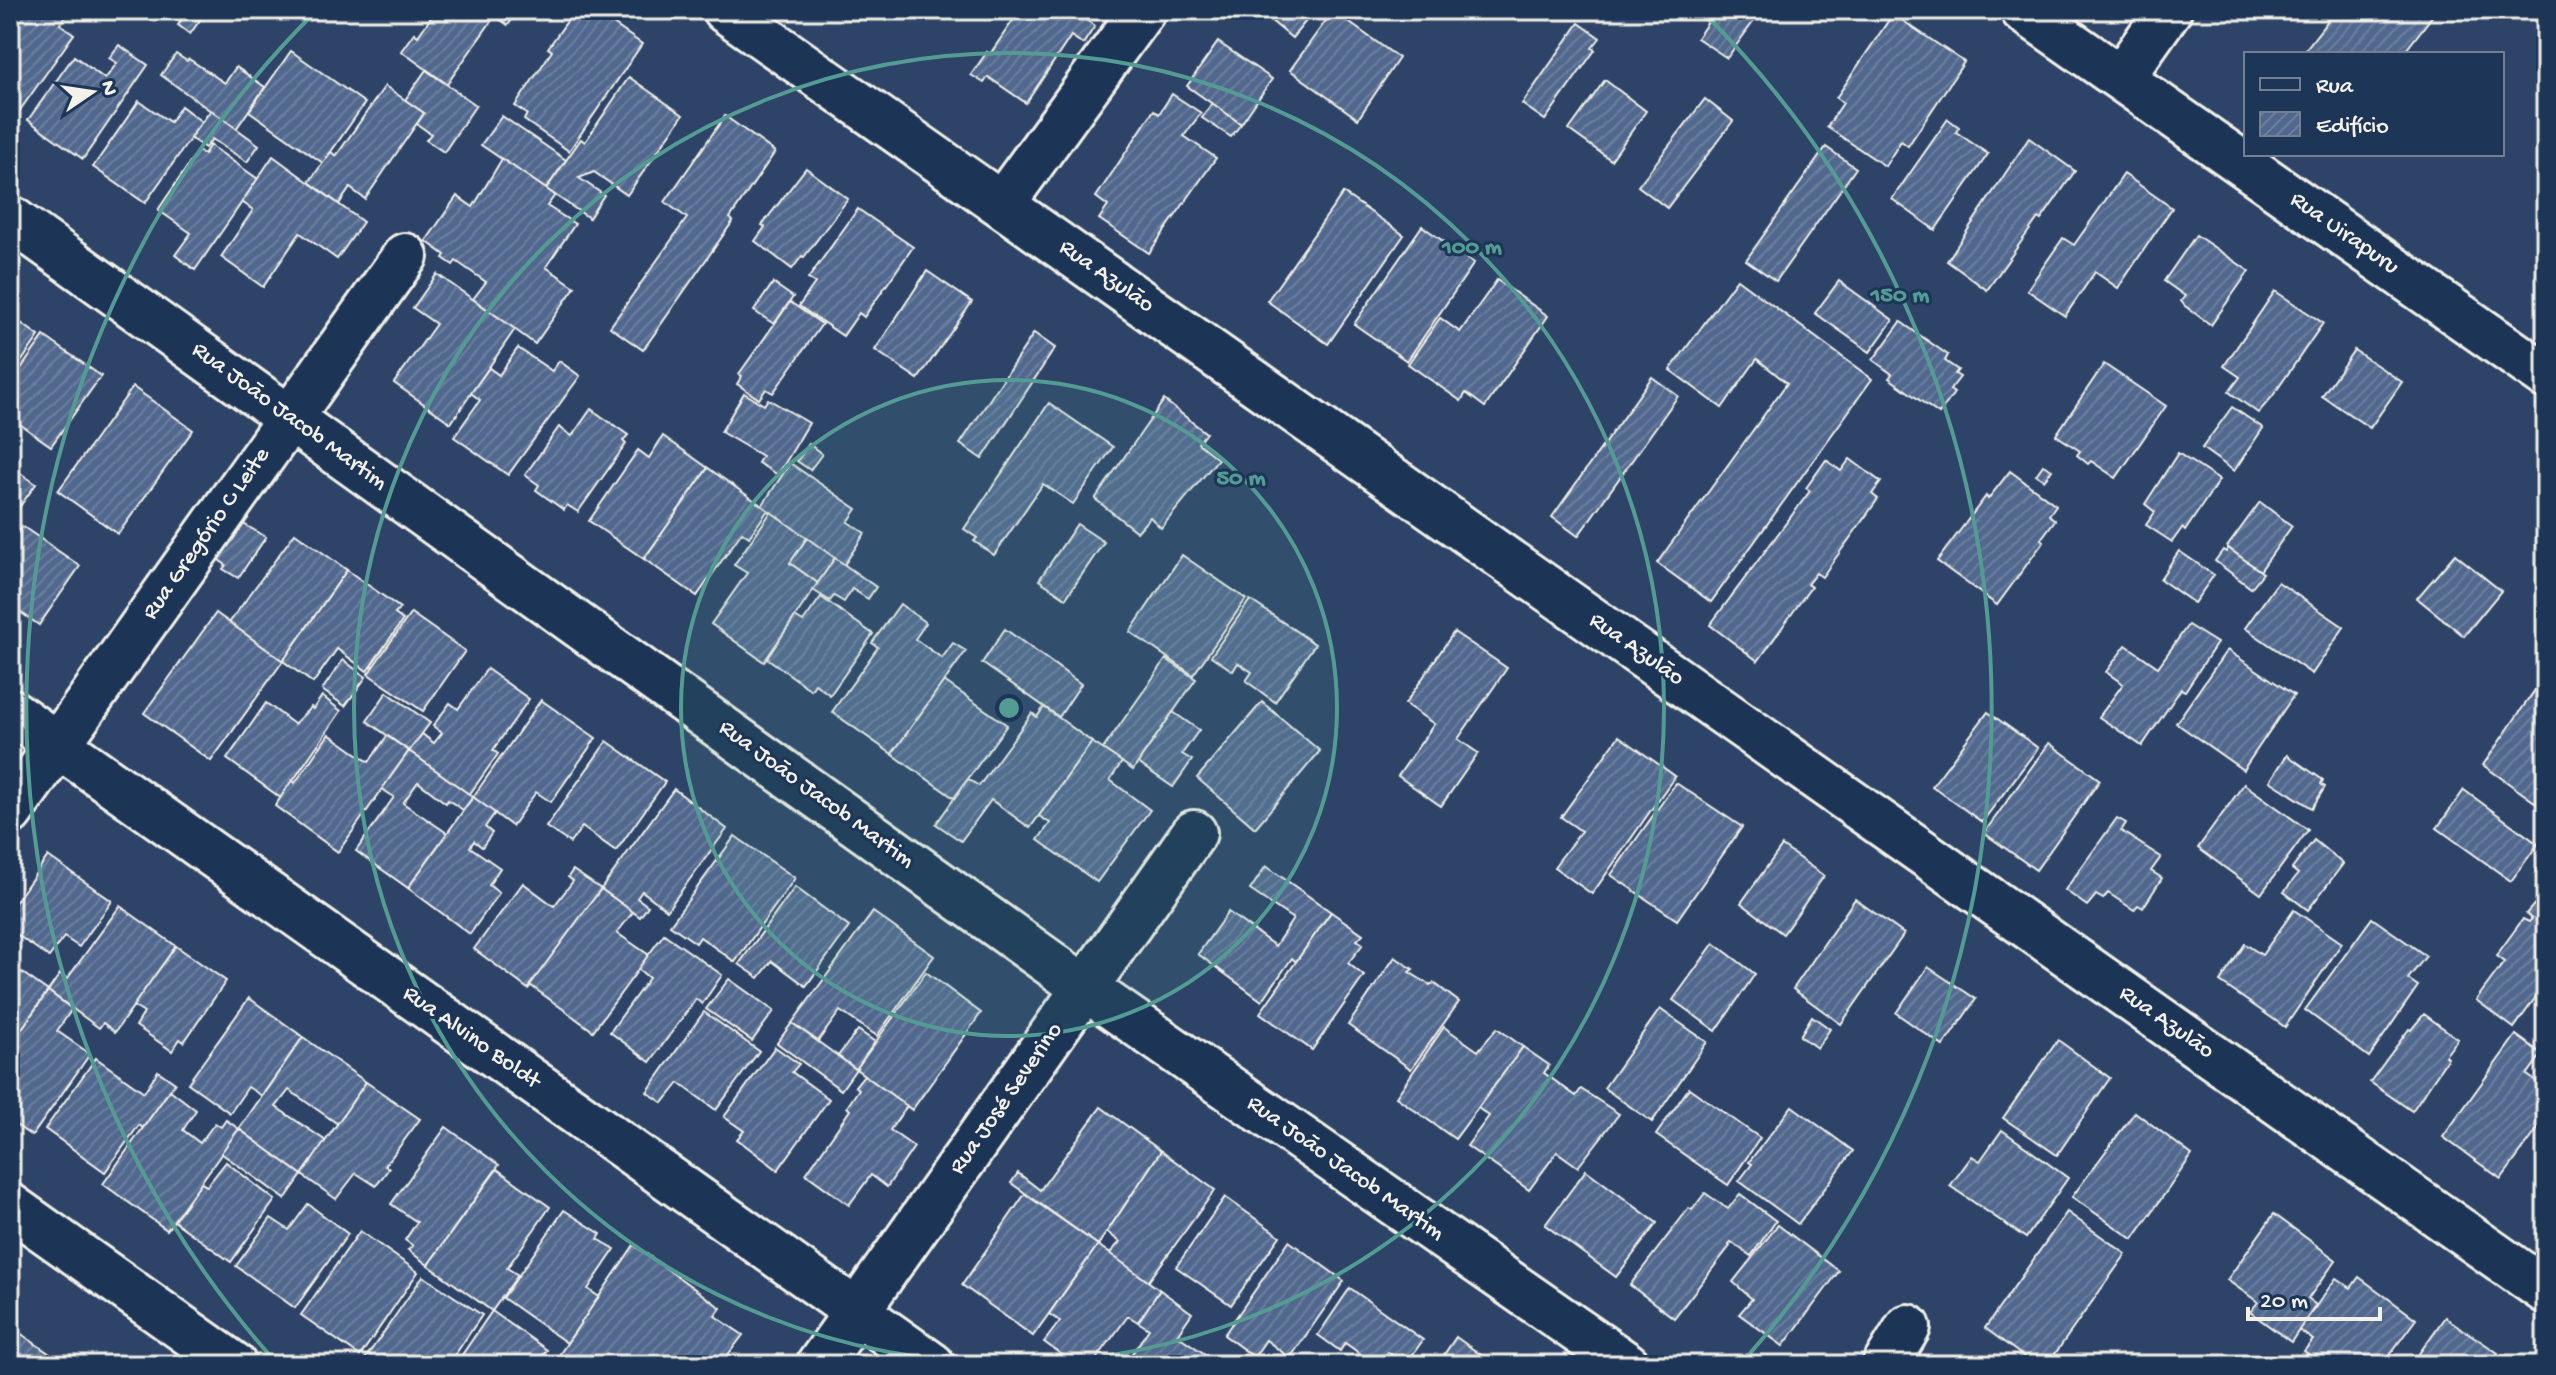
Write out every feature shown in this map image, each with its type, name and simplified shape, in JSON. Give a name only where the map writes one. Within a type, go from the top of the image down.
[{"type":"street","name":"Rua Azulão","points":[[725,10],[2546,1291]]},
{"type":"street","points":[[1002,204],[1143,10]]},
{"type":"street","name":"Rua Uirapuru","points":[[2023,10],[2546,376]]},
{"type":"street","points":[[2121,78],[2169,10]]},
{"type":"street","name":"Rua João Jacob Martim","points":[[10,218],[1085,988],[1627,1365]]},
{"type":"street","name":"Rua Gregório C Leite","points":[[10,812],[405,256]]},
{"type":"street","name":"Rua Alvino Boldt","points":[[10,711],[932,1365]]},
{"type":"street","name":"Rua José Severino","points":[[819,1365],[1194,833]]},
{"type":"street","points":[[10,1206],[234,1365]]},
{"type":"street","points":[[1885,1365],[1908,1327]]},
{"type":"building","points":[[10,10],[59,10],[67,15],[60,24],[74,34],[18,113],[10,108]]},
{"type":"building","points":[[187,10],[207,10],[190,34],[178,25]]},
{"type":"building","points":[[436,10],[519,10],[508,25],[495,16],[447,84],[401,51],[414,33],[418,36]]},
{"type":"building","points":[[575,10],[593,10],[642,44],[569,151],[524,120],[527,114],[515,106],[552,51],[548,48]]},
{"type":"building","points":[[1020,10],[1071,10],[1095,26],[1083,44],[1071,36],[1026,103],[988,77],[984,83],[971,75],[987,52],[990,54]]},
{"type":"building","points":[[1258,10],[1315,10],[1292,38]]},
{"type":"building","points":[[1692,10],[1762,10],[1727,58],[1697,38],[1708,22]]},
{"type":"building","points":[[2336,10],[2437,10],[2405,52],[2304,52]]},
{"type":"building","points":[[1333,11],[1399,58],[1358,119],[1290,70]]},
{"type":"building","points":[[1893,14],[1964,62],[1908,146],[1901,141],[1885,166],[1827,127],[1843,103],[1836,98]]},
{"type":"building","points":[[1579,23],[1600,38],[1592,48],[1595,50],[1545,120],[1522,104]]},
{"type":"building","points":[[1218,42],[1272,79],[1241,124],[1187,86]]},
{"type":"building","points":[[119,45],[148,65],[83,159],[28,120],[74,56],[105,79],[117,63],[109,58]]},
{"type":"building","points":[[291,51],[365,103],[323,163],[249,111]]},
{"type":"building","points":[[176,54],[225,83],[236,67],[265,87],[236,129],[161,75]]},
{"type":"building","points":[[426,70],[476,105],[444,152],[426,140],[431,134],[417,124],[424,113],[405,100]]},
{"type":"building","points":[[629,77],[683,115],[627,195],[594,172],[579,178],[604,195],[589,218],[546,189],[581,139],[585,142]]},
{"type":"building","points":[[1605,80],[1646,111],[1611,160],[1569,130]]},
{"type":"building","points":[[385,86],[424,113],[365,199],[350,188],[339,204],[309,182],[331,152],[336,156]]},
{"type":"building","points":[[1172,94],[1201,113],[1184,136],[1216,158],[1149,253],[1099,219],[1108,206],[1096,197],[1154,110],[1159,114]]},
{"type":"building","points":[[1705,99],[1733,121],[1667,208],[1638,186]]},
{"type":"building","points":[[139,101],[170,122],[181,106],[202,122],[145,203],[93,167]]},
{"type":"building","points":[[1212,103],[1241,124],[1231,137],[1202,118]]},
{"type":"building","points":[[211,110],[259,145],[247,162],[212,139],[205,148],[190,138]]},
{"type":"building","points":[[502,116],[566,160],[546,189],[481,145]]},
{"type":"building","points":[[725,116],[775,152],[730,218],[733,221],[643,350],[610,327],[687,218],[665,202]]},
{"type":"building","points":[[1948,119],[1959,127],[1956,132],[1988,154],[1935,230],[1892,199]]},
{"type":"building","points":[[2029,138],[2075,171],[1987,290],[1947,261]]},
{"type":"building","points":[[210,145],[258,179],[195,270],[175,255],[191,233],[158,210],[198,151],[204,154]]},
{"type":"building","points":[[1826,147],[1856,168],[1776,281],[1746,260]]},
{"type":"building","points":[[273,156],[363,222],[337,259],[300,233],[263,287],[221,257],[253,210],[242,202]]},
{"type":"building","points":[[502,159],[555,195],[547,206],[575,224],[546,267],[575,287],[535,344],[473,299],[486,282],[456,261],[453,265],[426,241],[457,196],[473,207]]},
{"type":"building","points":[[806,168],[848,199],[792,269],[755,241],[765,227],[762,225]]},
{"type":"building","points":[[2124,174],[2172,208],[2118,288],[2095,272],[2065,316],[2027,290],[2063,238],[2074,245]]},
{"type":"building","points":[[1343,193],[1404,235],[1328,344],[1267,301]]},
{"type":"building","points":[[858,209],[913,247],[864,317],[859,313],[843,336],[799,306],[815,283],[808,279]]},
{"type":"building","points":[[1422,226],[1474,263],[1407,361],[1354,324]]},
{"type":"building","points":[[2196,235],[2249,271],[2211,325],[2185,306],[2181,301],[2185,296],[2164,281]]},
{"type":"building","points":[[927,271],[972,302],[918,379],[875,350]]},
{"type":"building","points":[[437,274],[515,329],[451,423],[394,383],[436,324],[413,308]]},
{"type":"building","points":[[1737,279],[1872,379],[1711,602],[1657,563],[1787,383],[1757,359],[1722,408],[1670,370]]},
{"type":"building","points":[[1497,280],[1548,316],[1485,407],[1466,393],[1461,401],[1408,364],[1440,318],[1460,332]]},
{"type":"building","points":[[1839,281],[1893,320],[1870,352],[1815,313]]},
{"type":"building","points":[[773,283],[793,297],[774,324],[754,311]]},
{"type":"building","points":[[2275,291],[2323,323],[2258,413],[2229,392],[2240,377],[2224,366]]},
{"type":"building","points":[[790,302],[822,324],[773,393],[766,389],[759,399],[737,384],[742,376],[739,374]]},
{"type":"building","points":[[10,315],[39,336],[10,378]]},
{"type":"building","points":[[1901,322],[1948,355],[1945,361],[1958,370],[1955,374],[1960,377],[1950,390],[1954,393],[1939,414],[1889,378],[1892,374],[1873,360]]},
{"type":"building","points":[[1034,333],[1055,348],[982,459],[960,444]]},
{"type":"building","points":[[44,336],[101,376],[51,446],[18,423],[10,434],[10,384]]},
{"type":"building","points":[[518,348],[552,371],[559,361],[580,376],[508,475],[454,437],[480,400],[471,393],[489,368],[499,375]]},
{"type":"building","points":[[2354,350],[2402,382],[2370,428],[2322,396]]},
{"type":"building","points":[[2104,364],[2166,406],[2116,478],[2091,461],[2088,464],[2077,455],[2080,451],[2056,435]]},
{"type":"building","points":[[1652,377],[1678,396],[1578,536],[1552,517]]},
{"type":"building","points":[[133,387],[193,430],[118,534],[58,491]]},
{"type":"building","points":[[744,393],[764,405],[768,399],[809,423],[778,475],[758,463],[762,456],[721,432]]},
{"type":"building","points":[[1164,400],[1206,433],[1198,443],[1218,459],[1161,528],[1150,517],[1137,532],[1095,499]]},
{"type":"building","points":[[1049,403],[1113,447],[1073,504],[1043,484],[994,555],[974,541],[977,538],[964,529]]},
{"type":"building","points":[[2232,407],[2263,428],[2234,471],[2202,448]]},
{"type":"building","points":[[591,409],[628,435],[623,441],[626,444],[578,512],[567,505],[564,510],[536,490],[539,485],[525,475],[559,427],[572,436]]},
{"type":"building","points":[[663,436],[708,468],[644,559],[589,521],[638,450],[649,458]]},
{"type":"building","points":[[809,444],[822,454],[810,470],[797,461]]},
{"type":"building","points":[[2178,453],[2219,480],[2185,531],[2182,528],[2172,542],[2146,525],[2155,512],[2145,504]]},
{"type":"building","points":[[1850,459],[1881,482],[1872,494],[1878,499],[1822,577],[1816,573],[1807,584],[1811,587],[1758,661],[1710,625],[1810,491],[1806,488],[1826,460],[1841,471]]},
{"type":"building","points":[[790,463],[857,509],[848,522],[865,533],[844,565],[762,506]]},
{"type":"building","points":[[2043,465],[2052,470],[2044,480],[2036,475]]},
{"type":"building","points":[[10,466],[36,484],[10,520]]},
{"type":"building","points":[[708,468],[768,510],[749,537],[742,532],[697,596],[644,559]]},
{"type":"building","points":[[2010,471],[2056,505],[2049,515],[2055,520],[2041,539],[2044,541],[1997,605],[1937,561],[1986,496],[1988,499]]},
{"type":"building","points":[[2260,502],[2292,526],[2260,571],[2227,547]]},
{"type":"building","points":[[771,512],[807,538],[790,563],[818,583],[764,662],[711,624],[747,573],[734,565]]},
{"type":"building","points":[[240,522],[266,537],[238,578],[223,569],[226,565],[216,558]]},
{"type":"building","points":[[1077,524],[1104,542],[1066,598],[1039,580]]},
{"type":"building","points":[[22,526],[80,566],[39,625],[10,605],[10,544]]},
{"type":"building","points":[[295,533],[347,570],[283,661],[229,623]]},
{"type":"building","points":[[807,538],[835,558],[818,583],[790,563]]},
{"type":"building","points":[[2228,548],[2263,573],[2251,588],[2215,561]]},
{"type":"building","points":[[2179,551],[2214,575],[2194,603],[2160,579]]},
{"type":"building","points":[[2455,554],[2501,591],[2464,636],[2417,598]]},
{"type":"building","points":[[1182,555],[1246,599],[1193,675],[1130,632]]},
{"type":"building","points":[[835,558],[876,587],[868,599],[852,589],[844,602],[834,596],[830,601],[813,590]]},
{"type":"building","points":[[347,570],[400,608],[395,614],[403,620],[367,671],[337,649],[313,683],[283,661]]},
{"type":"building","points":[[2278,582],[2344,627],[2312,674],[2245,628]]},
{"type":"building","points":[[821,597],[873,634],[830,695],[815,684],[811,690],[767,658],[795,617],[803,622]]},
{"type":"building","points":[[1250,600],[1315,644],[1275,702],[1246,681],[1252,672],[1238,663],[1233,671],[1211,656]]},
{"type":"building","points":[[900,604],[926,623],[915,639],[942,658],[953,643],[966,651],[892,754],[832,712],[878,647],[872,643]]},
{"type":"building","points":[[216,613],[283,661],[211,761],[144,713]]},
{"type":"building","points":[[411,613],[465,651],[423,711],[368,674]]},
{"type":"building","points":[[2188,625],[2217,643],[2142,746],[2099,717],[2123,684],[2106,672],[2126,645],[2158,667]]},
{"type":"building","points":[[1005,629],[1081,684],[1059,717],[982,663]]},
{"type":"building","points":[[1454,632],[1507,668],[1458,739],[1478,753],[1441,806],[1398,776],[1434,724],[1405,704]]},
{"type":"building","points":[[2227,650],[2294,695],[2243,770],[2176,723]]},
{"type":"building","points":[[1166,659],[1196,679],[1133,770],[1103,749]]},
{"type":"building","points":[[343,660],[366,677],[345,706],[322,690]]},
{"type":"building","points":[[487,669],[529,699],[493,750],[498,754],[469,795],[409,751],[422,734],[434,743],[442,733],[433,726],[450,703],[458,709]]},
{"type":"building","points":[[2546,674],[2546,810],[2483,765]]},
{"type":"building","points":[[944,681],[1007,725],[954,798],[892,754]]},
{"type":"building","points":[[387,692],[430,723],[409,751],[367,721]]},
{"type":"building","points":[[322,696],[341,711],[281,798],[227,759],[266,703],[294,724],[311,707],[313,709]]},
{"type":"building","points":[[541,700],[596,738],[551,802],[536,792],[512,826],[473,797]]},
{"type":"building","points":[[1262,702],[1320,751],[1255,828],[1197,778]]},
{"type":"building","points":[[1044,707],[1092,742],[1030,828],[991,800],[961,841],[936,824],[968,779],[979,786],[1032,713],[1037,717]]},
{"type":"building","points":[[1173,712],[1199,730],[1182,754],[1192,760],[1173,787],[1138,763]]},
{"type":"building","points":[[1988,712],[2038,748],[1982,822],[1932,786]]},
{"type":"building","points":[[329,734],[369,762],[387,736],[409,751],[338,852],[275,806]]},
{"type":"building","points":[[1619,736],[1675,776],[1592,894],[1554,867],[1581,831],[1561,817]]},
{"type":"building","points":[[607,741],[665,782],[616,851],[582,827],[570,843],[546,827]]},
{"type":"building","points":[[1092,742],[1122,762],[1110,780],[1150,810],[1097,882],[1038,840],[1050,823],[1039,816]]},
{"type":"building","points":[[2049,743],[2100,780],[2036,870],[1984,833]]},
{"type":"building","points":[[409,751],[473,797],[463,810],[448,800],[446,803],[418,782],[403,803],[447,833],[408,888],[356,851],[394,797],[382,789]]},
{"type":"building","points":[[2287,755],[2323,780],[2321,784],[2325,787],[2312,808],[2270,781]]},
{"type":"building","points":[[1676,783],[1742,827],[1677,920],[1611,875]]},
{"type":"building","points":[[2244,784],[2308,830],[2261,894],[2198,848]]},
{"type":"building","points":[[674,789],[727,829],[667,910],[642,891],[637,898],[648,906],[640,917],[601,889]]},
{"type":"building","points":[[2464,790],[2538,844],[2511,881],[2437,828]]},
{"type":"building","points":[[473,797],[495,813],[485,827],[492,833],[482,847],[474,841],[470,847],[500,868],[489,885],[499,893],[470,934],[408,888]]},
{"type":"building","points":[[2117,818],[2126,823],[2121,831],[2161,857],[2151,871],[2162,878],[2143,908],[2138,905],[2134,910],[2108,893],[2103,899],[2096,895],[2087,906],[2065,890]]},
{"type":"building","points":[[735,836],[795,878],[735,962],[700,937],[696,943],[670,925]]},
{"type":"building","points":[[2314,840],[2343,864],[2308,910],[2284,892],[2298,874],[2292,869]]},
{"type":"building","points":[[1782,846],[1824,876],[1783,934],[1741,903]]},
{"type":"building","points":[[48,856],[112,901],[79,947],[64,937],[49,957],[10,930],[10,910]]},
{"type":"building","points":[[1266,866],[1331,912],[1296,962],[1292,958],[1262,1001],[1198,954],[1228,912],[1275,946],[1293,919],[1250,890]]},
{"type":"building","points":[[573,870],[601,889],[528,989],[474,949],[523,883],[554,906],[573,881],[568,877]]},
{"type":"building","points":[[795,887],[849,927],[806,986],[772,961],[759,978],[739,964]]},
{"type":"building","points":[[601,889],[633,912],[617,933],[649,955],[593,1031],[530,985]]},
{"type":"building","points":[[2543,894],[2546,896],[2546,983],[2514,1028],[2476,1000],[2504,962],[2496,956],[2523,919],[2529,922],[2532,919],[2526,914]]},
{"type":"building","points":[[1855,899],[1904,934],[1841,1024],[1793,989]]},
{"type":"building","points":[[120,906],[176,946],[115,1032],[103,1023],[99,1028],[48,991],[60,974],[67,979]]},
{"type":"building","points":[[2294,910],[2342,943],[2285,1027],[2220,982],[2245,944],[2262,955]]},
{"type":"building","points":[[873,912],[934,956],[877,1036],[840,1011],[818,1041],[792,1023]]},
{"type":"building","points":[[1331,912],[1363,934],[1357,940],[1363,944],[1348,963],[1364,976],[1312,1050],[1260,1013]]},
{"type":"building","points":[[2372,918],[2426,956],[2408,979],[2418,986],[2369,1057],[2305,1010]]},
{"type":"building","points":[[664,934],[722,975],[702,1004],[696,999],[650,1062],[610,1032],[649,978],[638,969]]},
{"type":"building","points":[[1714,943],[1755,974],[1716,1031],[1673,1000]]},
{"type":"building","points":[[176,946],[226,981],[184,1042],[180,1039],[172,1051],[136,1026],[144,1013],[133,1006]]},
{"type":"building","points":[[1395,957],[1413,969],[1409,972],[1430,985],[1434,983],[1459,1002],[1411,1069],[1348,1025]]},
{"type":"building","points":[[10,964],[48,991],[10,1046]]},
{"type":"building","points":[[1928,967],[1976,999],[1943,1046],[1896,1013]]},
{"type":"building","points":[[926,972],[981,1013],[912,1110],[856,1069]]},
{"type":"building","points":[[729,979],[774,1011],[752,1041],[706,1009]]},
{"type":"building","points":[[48,991],[72,1009],[57,1031],[90,1054],[32,1136],[10,1121],[10,1046]]},
{"type":"building","points":[[249,998],[303,1037],[262,1096],[248,1087],[230,1113],[188,1083]]},
{"type":"building","points":[[1660,1009],[1707,1042],[1652,1122],[1604,1088]]},
{"type":"building","points":[[704,1012],[759,1051],[716,1110],[679,1083],[663,1103],[647,1092]]},
{"type":"building","points":[[2424,1014],[2458,1039],[2412,1111],[2370,1082],[2409,1029]]},
{"type":"building","points":[[1812,1016],[1830,1029],[1817,1048],[1800,1036]]},
{"type":"building","points":[[792,1023],[856,1069],[841,1090],[777,1043]]},
{"type":"building","points":[[1444,1027],[1478,1051],[1497,1028],[1523,1047],[1455,1139],[1396,1097]]},
{"type":"building","points":[[858,1030],[875,1042],[856,1069],[838,1056]]},
{"type":"building","points":[[2516,1035],[2542,1054],[2527,1075],[2546,1088],[2546,1118],[2501,1179],[2443,1137]]},
{"type":"building","points":[[303,1037],[366,1082],[338,1124],[289,1090],[276,1107],[326,1141],[302,1175],[239,1129]]},
{"type":"building","points":[[2058,1040],[2110,1078],[2057,1155],[2003,1118]]},
{"type":"building","points":[[775,1047],[799,1064],[792,1072],[829,1099],[778,1170],[737,1139],[744,1131],[724,1117]]},
{"type":"building","points":[[1523,1047],[1549,1065],[1544,1073],[1576,1096],[1581,1089],[1619,1114],[1578,1167],[1557,1152],[1529,1190],[1467,1146],[1489,1116],[1478,1108]]},
{"type":"building","points":[[96,1058],[144,1092],[158,1071],[175,1083],[143,1128],[139,1125],[105,1172],[45,1129]]},
{"type":"building","points":[[864,1075],[907,1106],[890,1130],[914,1147],[887,1187],[871,1175],[849,1205],[806,1174],[850,1110],[847,1107],[859,1089],[855,1086]]},
{"type":"building","points":[[366,1082],[420,1119],[385,1166],[389,1168],[376,1186],[356,1173],[336,1199],[302,1175]]},
{"type":"building","points":[[1689,1088],[1760,1138],[1728,1185],[1656,1135]]},
{"type":"building","points":[[170,1090],[196,1110],[183,1130],[200,1143],[215,1123],[221,1127],[226,1120],[239,1129],[167,1230],[103,1184]]},
{"type":"building","points":[[1792,1106],[1853,1151],[1798,1224],[1739,1181],[1752,1164],[1749,1162]]},
{"type":"building","points":[[1101,1107],[1161,1151],[1098,1245],[1011,1183],[1018,1173],[1040,1190]]},
{"type":"building","points":[[2135,1112],[2192,1155],[2133,1239],[2072,1197]]},
{"type":"building","points":[[446,1127],[499,1165],[428,1265],[408,1250],[413,1246],[405,1240],[417,1222],[391,1204]]},
{"type":"building","points":[[239,1129],[302,1175],[285,1199],[221,1153]]},
{"type":"building","points":[[2002,1130],[2068,1178],[2026,1238],[1950,1186],[1972,1156],[1980,1161]]},
{"type":"building","points":[[1161,1151],[1215,1190],[1148,1282],[1109,1254],[1120,1242],[1107,1232]]},
{"type":"building","points":[[226,1162],[275,1200],[231,1262],[174,1221],[201,1183],[207,1186]]},
{"type":"building","points":[[497,1169],[550,1207],[507,1268],[518,1275],[492,1311],[428,1265]]},
{"type":"building","points":[[1586,1170],[1657,1223],[1616,1277],[1545,1225]]},
{"type":"building","points":[[1705,1193],[1728,1209],[1740,1194],[1776,1221],[1751,1256],[1731,1242],[1674,1318],[1630,1285],[1689,1208],[1692,1210]]},
{"type":"building","points":[[1025,1194],[1098,1245],[1033,1336],[962,1285]]},
{"type":"building","points":[[1225,1197],[1280,1236],[1231,1305],[1176,1267]]},
{"type":"building","points":[[308,1204],[348,1234],[295,1308],[236,1266],[271,1218],[289,1230]]},
{"type":"building","points":[[564,1210],[601,1234],[598,1239],[615,1249],[588,1289],[599,1297],[567,1343],[503,1298]]},
{"type":"building","points":[[2067,1212],[2126,1254],[2047,1365],[2035,1365],[1985,1328]]},
{"type":"building","points":[[2274,1214],[2336,1260],[2308,1299],[2316,1305],[2291,1342],[2250,1312],[2258,1302],[2227,1280]]},
{"type":"building","points":[[1778,1225],[1839,1271],[1783,1346],[1739,1314],[1752,1299],[1733,1282]]},
{"type":"building","points":[[360,1231],[418,1272],[360,1356],[301,1315]]},
{"type":"building","points":[[1289,1241],[1344,1281],[1290,1358],[1266,1340],[1254,1357],[1224,1335]]},
{"type":"building","points":[[634,1245],[721,1308],[715,1316],[743,1335],[720,1365],[567,1365],[557,1358]]},
{"type":"building","points":[[1098,1245],[1160,1290],[1138,1322],[1128,1316],[1092,1365],[1076,1365],[1044,1342],[1060,1321],[1049,1314]]},
{"type":"building","points":[[423,1276],[482,1315],[448,1365],[374,1365],[365,1359]]},
{"type":"building","points":[[2359,1277],[2416,1319],[2382,1365],[2323,1365],[2304,1351],[2313,1340],[2299,1330],[2336,1278],[2351,1288]]},
{"type":"building","points":[[1350,1288],[1423,1340],[1405,1365],[1388,1352],[1376,1365],[1345,1343],[1340,1351],[1318,1335]]},
{"type":"building","points":[[1160,1290],[1192,1313],[1177,1335],[1208,1356],[1203,1365],[1124,1365],[1149,1329],[1138,1322]]},
{"type":"building","points":[[492,1311],[547,1350],[536,1365],[455,1365]]},
{"type":"building","points":[[2445,1317],[2498,1353],[2490,1365],[2411,1365]]},
{"type":"building","points":[[10,1326],[60,1361],[57,1365],[10,1365]]},
{"type":"building","points":[[1456,1337],[1495,1365],[1437,1365]]}]
